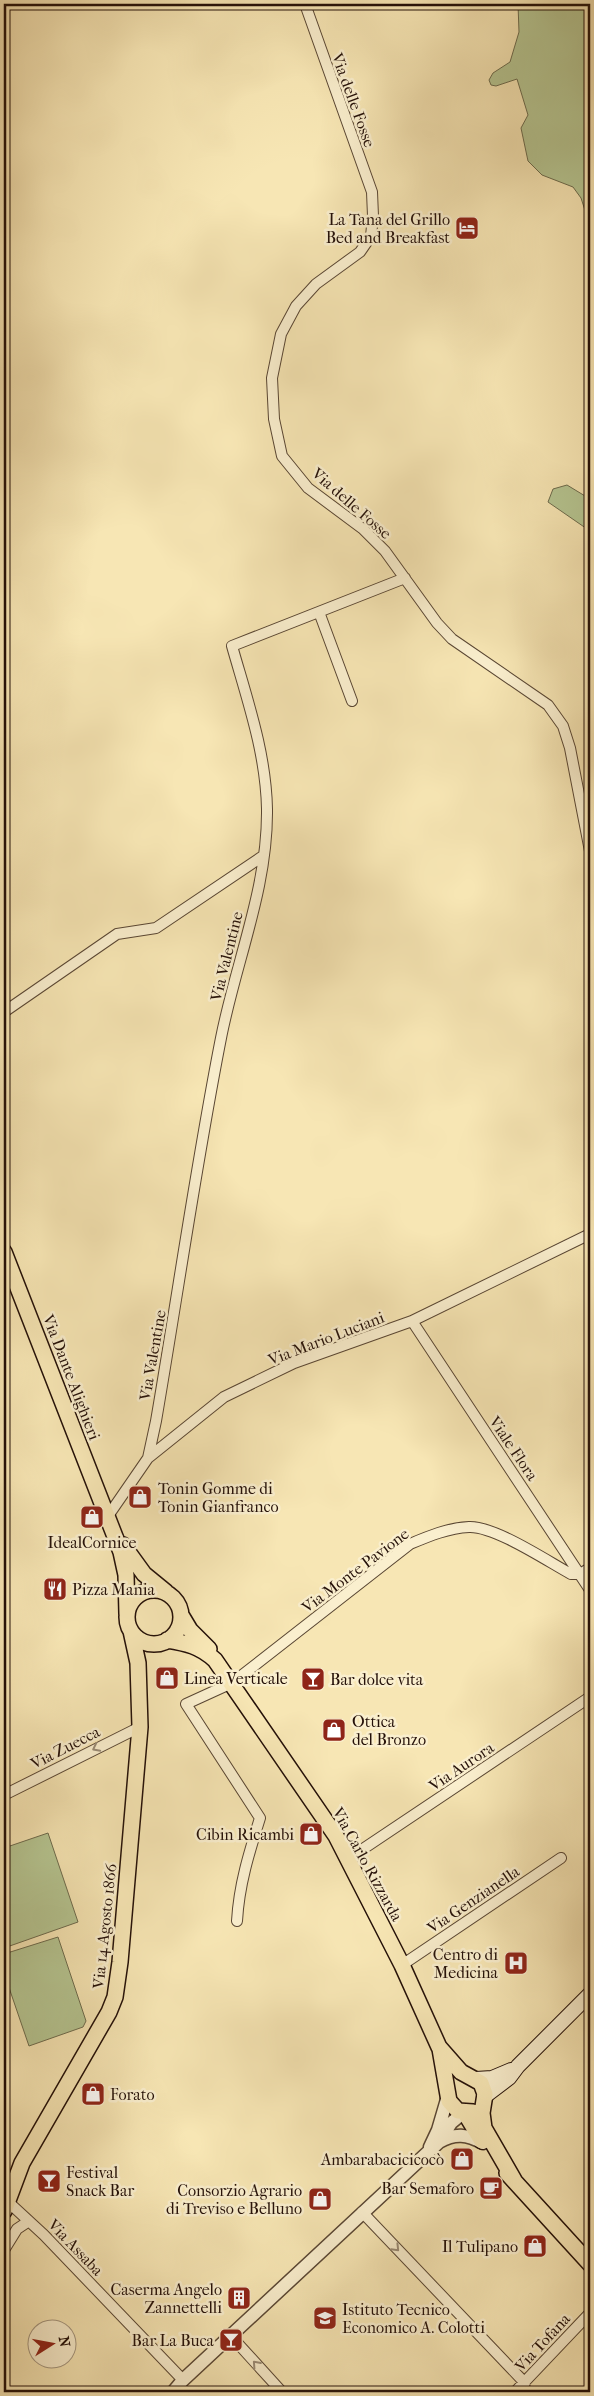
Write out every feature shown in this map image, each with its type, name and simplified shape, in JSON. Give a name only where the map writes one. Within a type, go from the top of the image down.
[{"type":"main road","name":"Via Dante Alighieri","points":[[5,1256],[108,1516],[124,1563],[127,1614]]},
{"type":"main road","name":"Via Dante Alighieri","points":[[108,1516],[135,1563],[173,1598]]},
{"type":"main road","points":[[149,1590],[165,1592],[173,1598],[181,1615],[176,1632],[164,1642],[143,1642],[131,1631],[127,1614],[134,1599],[149,1590]]},
{"type":"main road","name":"Via Carlo Rizzarda","points":[[181,1615],[190,1630],[211,1651],[336,1836],[402,1966],[439,2047],[448,2094],[454,2109],[464,2113],[498,2164],[590,2264]]},
{"type":"main road","name":"Via 14 Agosto 1866","points":[[5,2203],[31,2148],[100,2030],[115,1997],[120,1962],[140,1726],[140,1678],[131,1631]]},
{"type":"main road","name":"Via Carlo Rizzarda","points":[[164,1642],[189,1644],[200,1648],[222,1669]]},
{"type":"main road","name":"Via 14 Agosto 1866","points":[[140,1678],[145,1660],[164,1642]]},
{"type":"main road","points":[[464,2113],[477,2110],[484,2099],[509,2078],[518,2066],[590,1994]]},
{"type":"main road","name":"Via Carlo Rizzarda","points":[[439,2047],[461,2072],[473,2078],[484,2088],[482,2113],[484,2128],[514,2180]]},
{"type":"main road","points":[[448,2094],[454,2082],[459,2078],[500,2075],[518,2066]]},
{"type":"street","name":"Via delle Fosse","points":[[305,4],[372,192],[373,216],[371,236],[360,252],[316,284],[296,306],[281,334],[272,378],[274,419],[282,456],[308,488],[363,529],[386,551],[438,623],[452,639],[548,705],[559,720],[570,748],[590,850]]},
{"type":"street","name":"Via Valentine","points":[[148,1458],[156,1421],[221,1036],[257,896],[263,856],[267,810],[265,775],[256,732],[232,646],[405,578]]},
{"type":"street","points":[[320,612],[352,701]]},
{"type":"street","points":[[4,1012],[117,934],[156,928],[263,856]]},
{"type":"street","name":"Via Mario Luciani","points":[[108,1516],[148,1458],[224,1397],[294,1363],[412,1322],[590,1234]]},
{"type":"street","name":"Viale Flora","points":[[412,1322],[590,1590]]},
{"type":"street","name":"Via Monte Pavione","points":[[232,1683],[410,1544],[440,1531],[471,1527],[491,1530],[571,1574],[580,1574]]},
{"type":"street","points":[[580,1574],[590,1568]]},
{"type":"street","points":[[232,1683],[186,1704],[260,1818],[244,1868],[239,1893],[237,1921]]},
{"type":"street","name":"Via Aurora","points":[[348,1860],[590,1696]]},
{"type":"street","name":"Via Zuecca","points":[[4,1795],[140,1726]]},
{"type":"street","name":"Via Genzianella","points":[[402,1966],[561,1858]]},
{"type":"street","points":[[428,2151],[438,2130],[448,2094]]},
{"type":"street","points":[[439,2142],[450,2123],[464,2113]]},
{"type":"street","points":[[173,2392],[183,2380],[439,2142],[459,2135],[474,2138],[483,2143]]},
{"type":"street","name":"Via Assaba","points":[[5,2203],[29,2221],[183,2380]]},
{"type":"street","points":[[362,2212],[525,2382]]},
{"type":"street","points":[[4,2250],[17,2229],[29,2221]]},
{"type":"street","name":"Via Tofana","points":[[515,2392],[590,2313]]},
{"type":"street","points":[[231,2336],[282,2392]]},
{"type":"street","points":[[4,2388],[5,2392]]},
{"type":"green space","points":[[518,4],[590,4],[590,226],[581,198],[573,187],[542,175],[528,161],[521,128],[528,115],[517,79],[496,86],[491,85],[489,80],[493,73],[510,62],[519,32]]},
{"type":"green space","points":[[567,485],[590,499],[590,531],[548,502],[553,489]]},
{"type":"green space","points":[[48,1833],[78,1922],[4,1948],[4,1848]]},
{"type":"green space","points":[[58,1937],[86,2021],[83,2027],[29,2046],[4,1973],[4,1954]]},
{"type":"place","name":"La Tana del Grillo Bed and Breakfast","points":[[467,228]]},
{"type":"place","name":"Tonin Gomme di Tonin Gianfranco","points":[[140,1497]]},
{"type":"place","name":"IdealCornice","points":[[92,1517]]},
{"type":"place","name":"Pizza Mania","points":[[55,1589]]},
{"type":"place","name":"Linea Verticale","points":[[167,1678]]},
{"type":"place","name":"Bar dolce vita","points":[[313,1679]]},
{"type":"place","name":"Ottica del Bronzo","points":[[334,1730]]},
{"type":"place","name":"Cibin Ricambi","points":[[311,1834]]},
{"type":"place","name":"Centro di Medicina","points":[[516,1963]]},
{"type":"place","name":"Forato","points":[[93,2094]]},
{"type":"place","name":"Ambarabacicicocò","points":[[462,2159]]},
{"type":"place","name":"Festival Snack Bar","points":[[49,2181]]},
{"type":"place","name":"Bar Semaforo","points":[[491,2188]]},
{"type":"place","name":"Consorzio Agrario di Treviso e Belluno","points":[[320,2199]]},
{"type":"place","name":"Il Tulipano","points":[[535,2246]]},
{"type":"place","name":"Caserma Angelo Zannettelli","points":[[239,2298]]},
{"type":"place","name":"Istituto Tecnico Economico A. Colotti","points":[[325,2318]]},
{"type":"place","name":"Bar La Buca","points":[[231,2340]]}]
